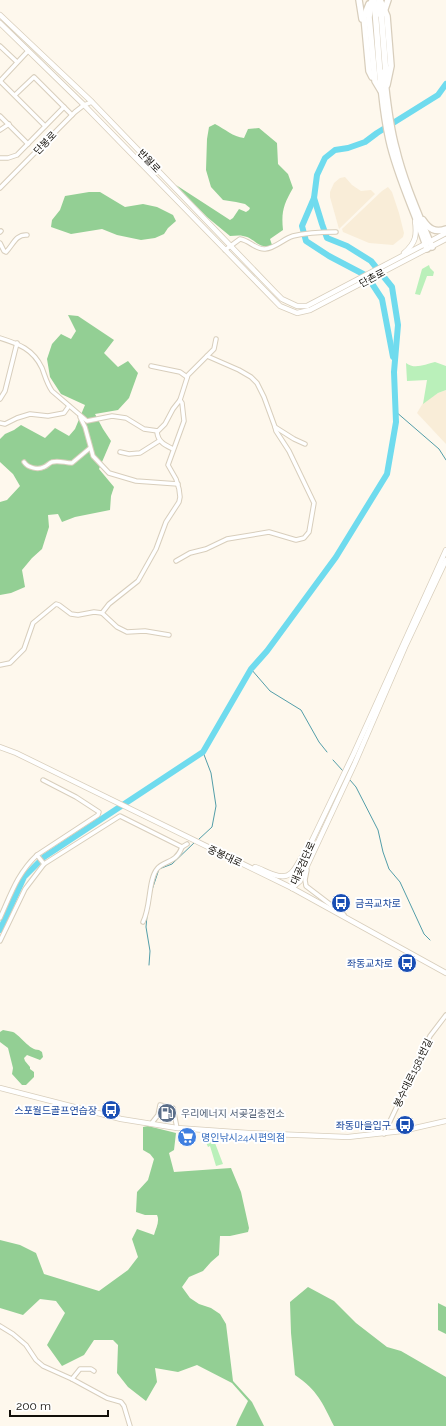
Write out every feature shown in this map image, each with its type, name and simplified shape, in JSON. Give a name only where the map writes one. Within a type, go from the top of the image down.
[{"type":"highway","points":[[359,0],[366,60],[373,79],[384,92]]},
{"type":"highway","points":[[369,71],[364,17],[373,0]]},
{"type":"highway","points":[[373,0],[369,17],[373,79]]},
{"type":"highway","points":[[373,0],[384,92]]},
{"type":"highway","points":[[379,0],[382,16],[385,20],[388,66],[384,92]]},
{"type":"highway","points":[[379,0],[382,16],[385,109],[394,150],[403,171],[428,245]]},
{"type":"highway","points":[[382,16],[388,0]]},
{"type":"highway","points":[[417,216],[432,229],[439,231],[446,229]]},
{"type":"main road","name":"반월로","points":[[0,15],[92,102],[282,299],[297,306]]},
{"type":"main road","name":"반월로","points":[[0,23],[84,105],[280,306],[297,313]]},
{"type":"main road","points":[[394,260],[412,246],[416,239],[417,216]]},
{"type":"main road","name":"단촌로","points":[[297,313],[310,310],[396,266],[446,233]]},
{"type":"main road","name":"단촌로","points":[[297,306],[307,306],[394,260],[446,239]]},
{"type":"main road","name":"대곶검단로","points":[[353,761],[446,550]]},
{"type":"main road","name":"대곶검단로","points":[[292,888],[300,880],[342,785],[446,560]]},
{"type":"main road","name":"중봉대로","points":[[0,746],[292,888],[446,973]]},
{"type":"main road","name":"대곶검단로","points":[[292,888],[294,878],[308,849],[342,785]]},
{"type":"main road","points":[[247,866],[262,869],[277,876],[286,876],[290,874],[308,849]]},
{"type":"main road","points":[[0,1088],[121,1119],[177,1128],[248,1133],[348,1137],[384,1134],[446,1121]]},
{"type":"street","points":[[0,46],[17,62]]},
{"type":"street","points":[[28,51],[0,81],[45,126]]},
{"type":"street","points":[[15,95],[34,77],[72,115]]},
{"type":"street","name":"단봉로","points":[[0,188],[72,115],[84,105],[92,102]]},
{"type":"street","points":[[0,158],[8,158],[17,155],[64,107]]},
{"type":"street","points":[[0,116],[28,144]]},
{"type":"street","points":[[0,130],[9,124]]},
{"type":"street","points":[[0,181],[4,185]]},
{"type":"street","points":[[226,250],[237,240],[242,239],[264,249],[273,247],[296,235],[336,232]]},
{"type":"street","points":[[0,243],[6,252],[22,234],[27,235]]},
{"type":"street","points":[[0,338],[17,343],[27,348],[34,356],[49,386],[55,394],[87,421],[112,416],[126,418],[144,429],[157,432]]},
{"type":"street","points":[[157,432],[165,424],[180,400],[190,372],[214,349],[216,339]]},
{"type":"street","points":[[0,399],[5,391],[17,343]]},
{"type":"street","points":[[176,561],[190,552],[206,549],[227,539],[269,532],[296,540],[304,538],[309,532],[314,502],[289,451],[276,431],[276,427],[259,388],[251,377],[208,356]]},
{"type":"street","points":[[151,366],[180,372],[188,377]]},
{"type":"street","points":[[102,613],[109,604],[138,581],[156,549],[166,522],[179,502],[180,494],[178,484],[168,466],[184,421],[182,403],[180,400]]},
{"type":"street","points":[[1,425],[30,414],[48,416],[64,413],[69,406]]},
{"type":"street","points":[[79,414],[85,427],[92,456],[111,474],[136,481],[178,484]]},
{"type":"street","points":[[276,427],[294,439],[305,444]]},
{"type":"street","points":[[157,432],[159,441],[174,449]]},
{"type":"street","points":[[120,452],[129,454],[140,453],[159,441]]},
{"type":"street","points":[[24,462],[29,467],[36,468],[45,467],[51,462],[62,461],[72,463],[90,448]]},
{"type":"street","points":[[0,665],[10,663],[24,649],[33,623],[54,605],[60,605],[71,614],[78,615],[94,612],[102,613],[117,627],[127,632],[145,631],[169,635]]},
{"type":"street","points":[[0,918],[18,876],[27,864],[37,855],[98,815],[99,812],[69,793],[42,780]]},
{"type":"street","points":[[0,941],[25,889],[44,863],[120,816],[182,847]]},
{"type":"street","points":[[143,922],[147,912],[150,892],[156,870],[160,866],[173,860],[182,847],[188,844]]},
{"type":"street","points":[[37,855],[44,863]]},
{"type":"street","points":[[311,856],[304,880],[306,886],[346,917]]},
{"type":"street","name":"봉수대로1581번길","points":[[384,1134],[430,1036],[446,1014]]},
{"type":"street","points":[[151,1124],[158,1115],[160,1105],[170,1106],[173,1108],[177,1128]]},
{"type":"street","points":[[0,1326],[13,1334],[26,1346],[36,1360],[43,1366],[72,1379],[107,1398],[121,1402],[124,1406],[124,1411],[130,1426]]},
{"type":"street","points":[[72,1379],[80,1368],[91,1369],[94,1371]]},
{"type":"shaded area","points":[[345,177],[352,185],[361,191],[371,190],[375,194],[339,229],[330,192],[334,183],[340,178]]},
{"type":"shaded area","points":[[388,187],[392,192],[399,213],[404,233],[403,237],[393,245],[369,243],[343,232],[342,229]]},
{"type":"shaded area","points":[[446,390],[446,444],[417,413],[423,403],[438,393]]},
{"type":"green space","points":[[215,124],[244,138],[248,129],[259,128],[277,143],[278,164],[288,174],[293,188],[284,208],[282,218],[283,230],[270,239],[272,245],[263,246],[247,237],[230,236],[207,217],[176,185],[230,220],[239,209],[246,212],[249,210],[250,208],[245,204],[223,200],[211,187],[206,170],[207,139],[209,127]]},
{"type":"green space","points":[[89,192],[100,192],[125,207],[143,204],[157,207],[173,215],[176,221],[164,234],[155,238],[141,240],[117,235],[102,229],[71,234],[51,227],[52,220],[60,210],[65,196]]},
{"type":"green space","points":[[429,265],[434,272],[433,276],[427,276],[420,295],[415,294],[422,269]]},
{"type":"green space","points":[[68,315],[78,316],[114,340],[104,353],[118,367],[128,361],[138,373],[129,398],[118,410],[95,414],[111,441],[99,469],[114,487],[111,496],[110,510],[75,517],[62,522],[58,514],[48,515],[49,527],[42,549],[22,570],[25,587],[11,593],[0,595],[0,502],[7,500],[20,486],[13,474],[0,462],[0,439],[5,434],[21,425],[45,438],[55,428],[69,436],[75,429],[85,405],[61,394],[50,377],[47,359],[52,344],[61,334],[71,339],[76,331]]},
{"type":"green space","points":[[435,362],[446,366],[446,390],[438,393],[423,404],[427,380],[407,381],[406,363],[416,366]]},
{"type":"green space","points":[[3,1030],[13,1032],[32,1048],[42,1052],[43,1057],[40,1060],[27,1055],[24,1058],[30,1069],[34,1072],[34,1077],[26,1085],[22,1085],[12,1074],[13,1068],[8,1048],[0,1042],[0,1032]]},
{"type":"green space","points":[[148,1126],[176,1133],[174,1150],[169,1153],[174,1172],[231,1168],[241,1192],[249,1228],[248,1232],[230,1236],[220,1236],[219,1255],[203,1271],[189,1277],[182,1287],[190,1298],[220,1314],[226,1324],[233,1381],[252,1402],[264,1426],[236,1426],[248,1401],[232,1383],[197,1365],[178,1372],[155,1368],[157,1382],[146,1401],[128,1387],[117,1373],[118,1345],[113,1340],[94,1340],[84,1355],[62,1366],[47,1345],[65,1313],[56,1301],[40,1299],[23,1315],[0,1308],[0,1240],[20,1245],[36,1253],[44,1274],[99,1291],[128,1270],[138,1257],[132,1239],[137,1229],[154,1235],[158,1222],[157,1215],[145,1215],[136,1212],[137,1192],[148,1180],[154,1159],[150,1154],[143,1150],[143,1127]]},
{"type":"green space","points":[[209,1136],[212,1144],[215,1143],[223,1164],[216,1166],[210,1146],[208,1147],[204,1138]]},
{"type":"green space","points":[[308,1287],[334,1301],[356,1323],[387,1347],[401,1351],[446,1377],[446,1426],[334,1426],[319,1398],[309,1386],[295,1375],[290,1302]]},
{"type":"green space","points":[[438,1303],[446,1307],[446,1334],[438,1330]]},
{"type":"waterway","points":[[0,930],[24,877],[44,857],[203,752],[251,669],[267,651],[336,557],[387,474],[396,422],[394,372],[398,325],[392,287],[371,261],[347,246],[327,238],[314,198],[317,175],[325,158],[335,150],[348,148],[365,142],[438,95],[446,84]]},
{"type":"waterway","points":[[314,198],[302,226],[306,241],[329,256],[367,276],[382,299],[393,357]]},
{"type":"waterway","points":[[395,411],[439,449],[446,460]]},
{"type":"waterway","points":[[251,669],[270,691],[301,710],[319,742],[327,752]]},
{"type":"waterway","points":[[198,840],[212,827],[216,806],[211,773],[203,752]]},
{"type":"waterway","points":[[333,760],[343,771]]},
{"type":"waterway","points":[[350,780],[356,787],[378,830],[389,869],[400,882],[424,934],[430,940]]},
{"type":"waterway","points":[[151,893],[159,869],[172,864],[195,842]]},
{"type":"waterway","points":[[147,916],[146,927],[150,951],[149,965]]},
{"type":"place","name":"금곡교차로","points":[[341,903]]},
{"type":"place","name":"좌동교차로","points":[[407,963]]},
{"type":"place","name":"스포월드골프연습장","points":[[111,1110]]},
{"type":"place","name":"우리에너지 서곶길충전소","points":[[167,1113]]},
{"type":"place","name":"좌동마을입구","points":[[405,1125]]},
{"type":"place","name":"명인낚시24시편의점","points":[[187,1137]]}]
